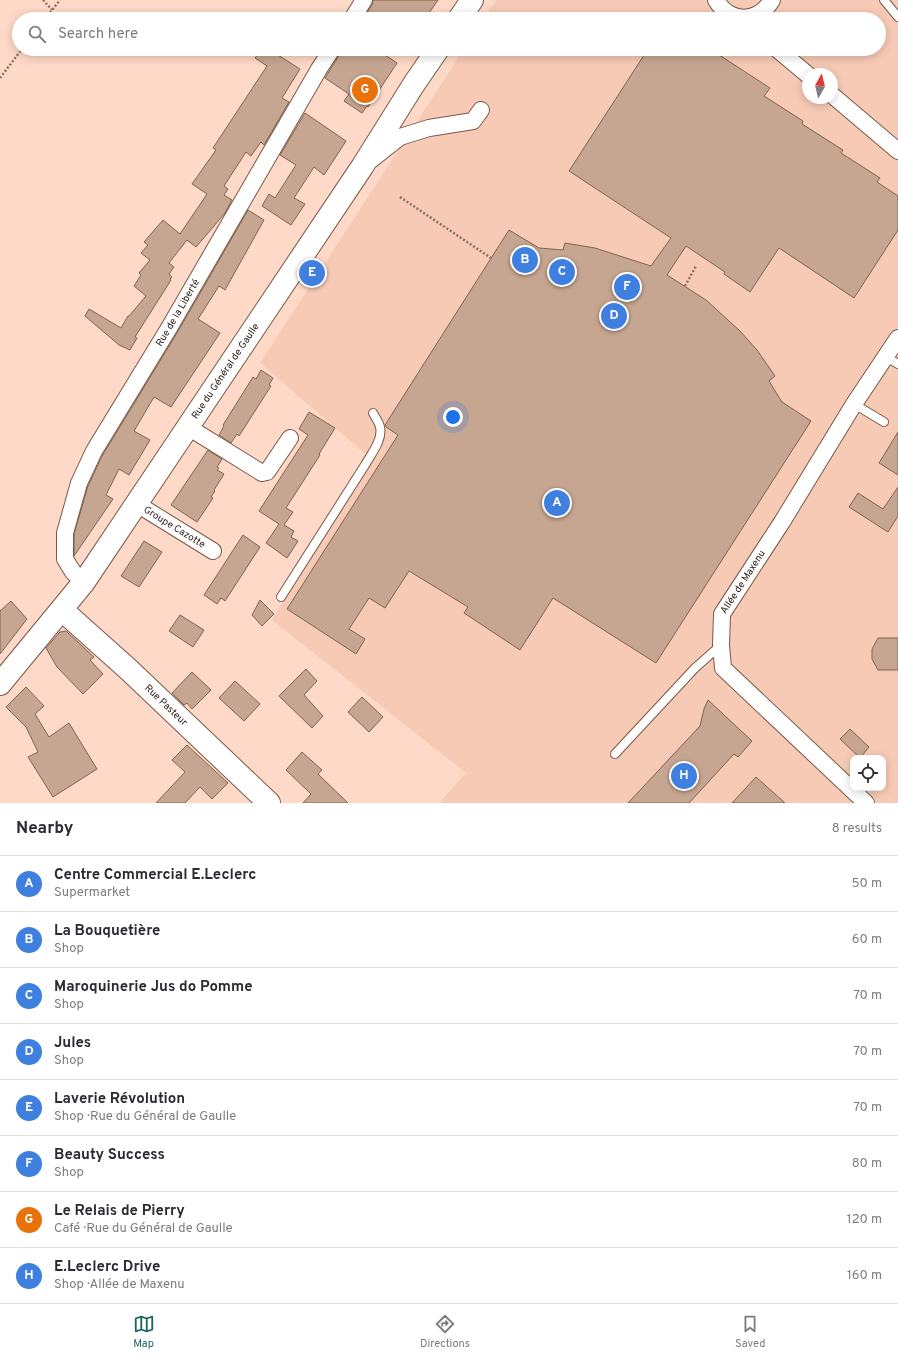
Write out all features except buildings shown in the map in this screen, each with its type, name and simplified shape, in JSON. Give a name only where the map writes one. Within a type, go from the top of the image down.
[{"type":"street","points":[[356,12],[364,0]]},
{"type":"street","points":[[464,12],[472,0]]},
{"type":"street","points":[[716,0],[727,12]]},
{"type":"street","points":[[762,12],[772,0]]},
{"type":"street","name":"Rue de la Liberté","points":[[84,582],[73,572],[65,559],[65,533],[80,483],[91,457],[169,328],[327,56]]},
{"type":"street","name":"Rue du Général de Gaulle","points":[[0,684],[84,582],[362,167],[433,56]]},
{"type":"street","points":[[785,56],[802,70]]},
{"type":"street","points":[[838,100],[898,151]]},
{"type":"street","points":[[362,167],[400,137],[429,128],[474,121],[482,110]]},
{"type":"street","name":"Allée de Maxenu","points":[[866,803],[723,668],[721,645],[722,614],[782,522],[854,404],[892,360],[898,338]]},
{"type":"street","points":[[188,427],[262,473],[268,472],[290,438]]},
{"type":"street","name":"Groupe Cazotte","points":[[137,504],[213,552]]},
{"type":"street","name":"Rue Pasteur","points":[[62,610],[269,803]]},
{"type":"lane","points":[[884,0],[898,18]]},
{"type":"lane","points":[[854,404],[884,422]]},
{"type":"lane","points":[[281,597],[378,442],[380,425],[373,413]]},
{"type":"lane","points":[[615,754],[695,668],[721,645]]},
{"type":"path","points":[[43,0],[52,10],[60,0]]},
{"type":"path","points":[[0,78],[17,56]]},
{"type":"path","points":[[400,197],[492,258]]},
{"type":"path","points":[[685,286],[696,266]]},
{"type":"shaded area","points":[[496,0],[898,0],[898,803],[439,803],[466,773],[272,620],[370,458],[260,363],[459,56],[886,56],[886,12],[488,12]]},
{"type":"place","name":"Le Relais de Pierry","points":[[365,90]]},
{"type":"place","name":"La Bouquetière","points":[[525,260]]},
{"type":"place","name":"Maroquinerie Jus do Pomme","points":[[562,272]]},
{"type":"place","name":"Laverie Révolution","points":[[312,273]]},
{"type":"place","name":"Beauty Success","points":[[627,287]]},
{"type":"place","name":"Jules","points":[[614,316]]},
{"type":"place","name":"Centre Commercial E.Leclerc","points":[[557,503]]},
{"type":"place","name":"E.Leclerc Drive","points":[[684,776]]}]
